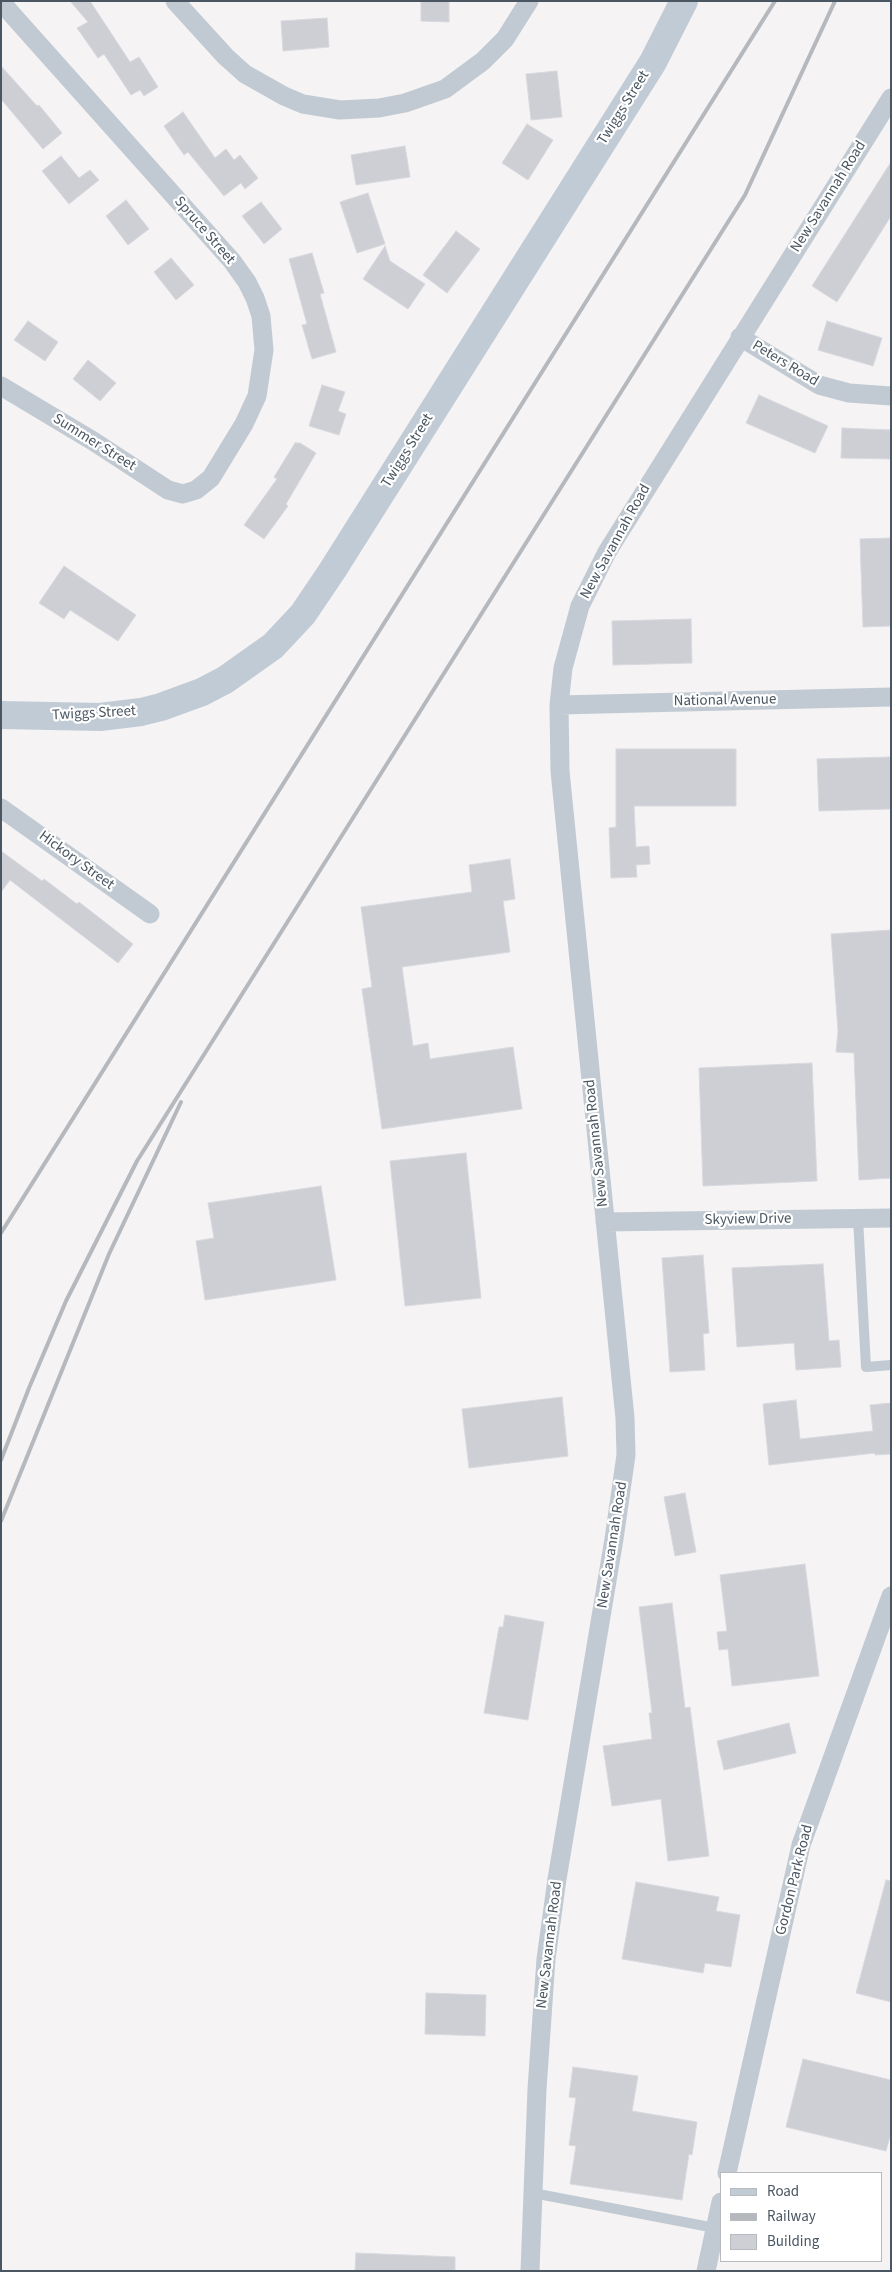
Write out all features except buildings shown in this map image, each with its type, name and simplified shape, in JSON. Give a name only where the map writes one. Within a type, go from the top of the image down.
[{"type":"main road","name":"Twiggs Street","points":[[1,715],[100,717],[141,712],[161,707],[202,692],[225,680],[273,646],[303,614],[332,571],[654,62],[684,1]]},
{"type":"street","points":[[175,1],[226,57],[245,74],[284,96],[303,104],[340,110],[379,108],[405,103],[445,89],[483,61],[505,39],[529,1]]},
{"type":"street","name":"Spruce Street","points":[[1,2],[232,261],[247,282],[255,298],[261,316],[264,350],[257,396],[244,424],[211,478],[203,486],[189,493]]},
{"type":"street","name":"New Savannah Road","points":[[530,2271],[542,2006],[551,1916],[614,1539],[626,1455],[625,1418],[560,771],[559,705],[563,668],[571,633],[580,606],[639,499],[891,98]]},
{"type":"street","name":"Peters Road","points":[[740,337],[819,386],[849,393],[891,396]]},
{"type":"street","name":"Summer Street","points":[[1,386],[93,441],[168,490],[183,494],[189,493]]},
{"type":"street","name":"National Avenue","points":[[559,705],[891,697]]},
{"type":"street","name":"Hickory Street","points":[[1,808],[150,914]]},
{"type":"street","name":"Skyview Drive","points":[[605,1222],[891,1218]]},
{"type":"street","name":"Gordon Park Road","points":[[727,2172],[802,1844],[891,1596]]},
{"type":"street","points":[[706,2271],[720,2206]]},
{"type":"lane","points":[[858,1218],[866,1367],[891,1365]]},
{"type":"lane","points":[[533,2193],[715,2228]]},
{"type":"railway","points":[[1,1233],[775,1]]},
{"type":"railway","points":[[1,1460],[66,1301],[137,1161],[745,195],[835,1]]},
{"type":"railway","points":[[1,1521],[109,1254],[181,1102]]}]
